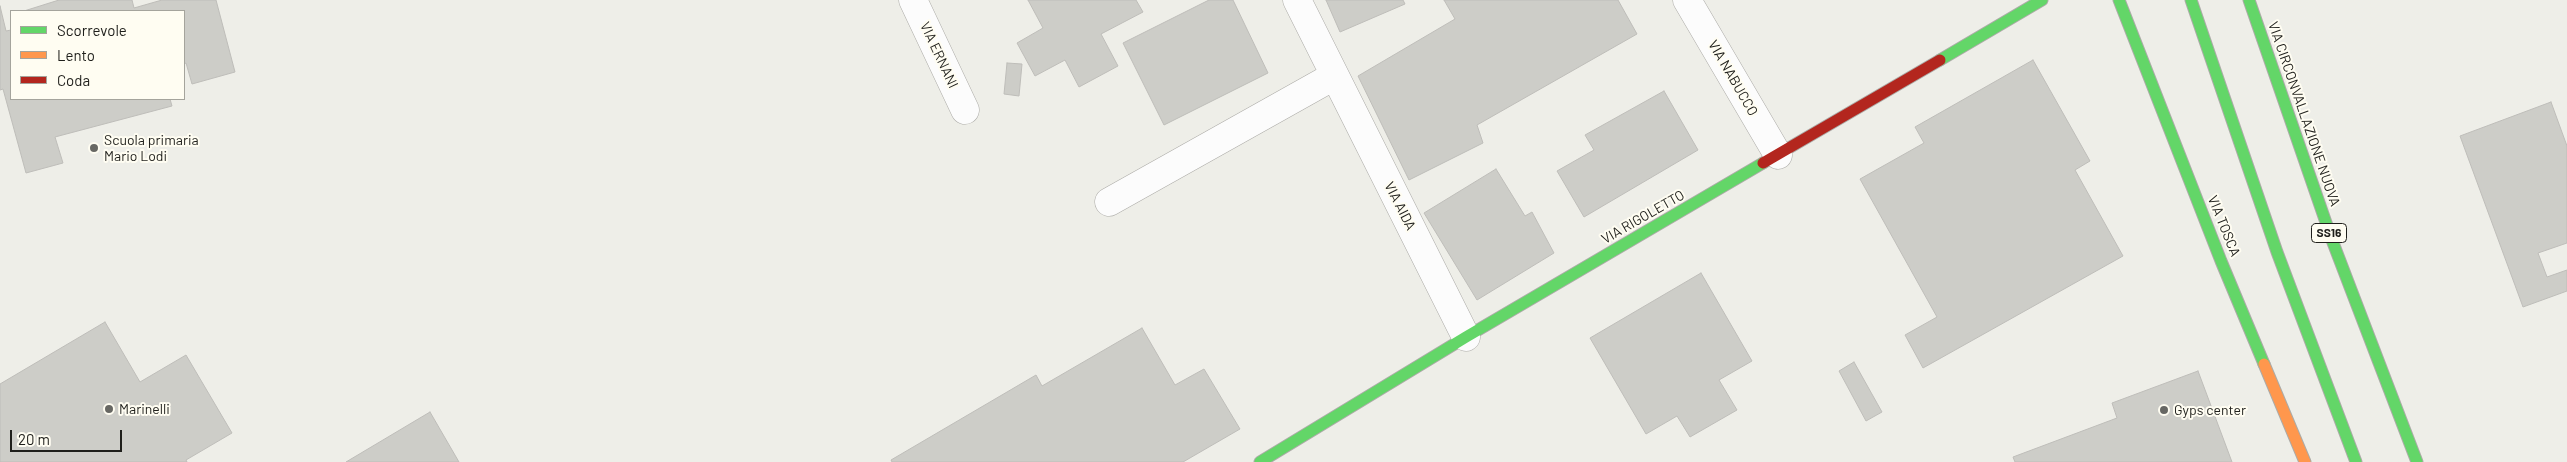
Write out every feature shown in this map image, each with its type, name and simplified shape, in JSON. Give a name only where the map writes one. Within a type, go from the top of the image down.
[{"type":"street","name":"VIA ERNANI","points":[[913,0],[964,110]]},
{"type":"street","name":"VIA AIDA","points":[[1297,0],[1466,337]]},
{"type":"street","name":"VIA NABUCCO","points":[[1687,0],[1778,155]]},
{"type":"street","name":"VIA RIGOLETTO","points":[[1260,462],[1466,337],[2042,0]]},
{"type":"street","name":"VIA TOSCA","points":[[2119,0],[2221,261],[2305,462]]},
{"type":"street","points":[[2191,0],[2277,252],[2356,462]]},
{"type":"street","name":"VIA CIRCONVALLAZIONE NUOVA","points":[[2249,0],[2332,240],[2417,462]]},
{"type":"street","points":[[1109,202],[1334,76]]},
{"type":"building","points":[[59,0],[132,0],[134,8],[162,0],[216,0],[235,72],[192,84],[185,64],[185,10],[27,10]]},
{"type":"building","points":[[1028,0],[1136,0],[1143,12],[1101,34],[1118,66],[1079,87],[1065,60],[1035,76],[1017,43],[1043,28]]},
{"type":"building","points":[[1209,0],[1233,0],[1268,73],[1164,125],[1123,43]]},
{"type":"building","points":[[1326,0],[1403,0],[1405,4],[1340,32]]},
{"type":"building","points":[[1444,0],[1618,0],[1637,34],[1477,125],[1483,143],[1409,180],[1358,76],[1455,19]]},
{"type":"building","points":[[0,6],[6,31],[10,30],[10,100],[170,100],[172,106],[55,137],[63,163],[26,173],[3,89],[0,90]]},
{"type":"building","points":[[2033,60],[2090,161],[2075,170],[2123,256],[1923,368],[1905,335],[1937,317],[1860,179],[1924,143],[1915,127]]},
{"type":"building","points":[[1007,63],[1022,64],[1019,96],[1004,94]]},
{"type":"building","points":[[1664,91],[1698,150],[1584,217],[1557,171],[1594,150],[1585,135]]},
{"type":"building","points":[[2551,102],[2567,146],[2567,243],[2538,253],[2547,277],[2567,270],[2567,291],[2523,307],[2460,136]]},
{"type":"building","points":[[1496,169],[1525,216],[1532,212],[1554,253],[1477,300],[1424,213]]},
{"type":"building","points":[[1701,273],[1752,361],[1719,380],[1737,410],[1690,437],[1677,416],[1646,434],[1590,338]]},
{"type":"building","name":"Marinelli","points":[[105,322],[140,382],[186,355],[232,433],[186,460],[187,462],[0,462],[0,384]]},
{"type":"building","points":[[1142,328],[1175,385],[1204,369],[1240,429],[1183,462],[892,462],[891,460],[1036,375],[1042,386]]},
{"type":"building","points":[[1854,362],[1882,412],[1866,421],[1839,371]]},
{"type":"building","name":"Gyps center","points":[[2198,371],[2232,462],[2015,462],[2013,457],[2117,418],[2112,403]]},
{"type":"building","points":[[430,412],[459,462],[346,462]]},
{"type":"traffic: fast","points":[[1940,60],[2042,0]]},
{"type":"traffic: fast","points":[[2119,0],[2221,261],[2264,364]]},
{"type":"traffic: fast","points":[[2191,0],[2277,252],[2356,462]]},
{"type":"traffic: fast","points":[[2249,0],[2332,240],[2417,462]]},
{"type":"traffic: fast","points":[[1260,462],[1466,337],[1763,163]]},
{"type":"traffic: slow","points":[[2264,364],[2305,462]]},
{"type":"traffic: jam","points":[[1763,163],[1940,60]]},
{"type":"place","name":"Scuola primaria Mario Lodi","points":[[94,148]]},
{"type":"place","name":"Marinelli","points":[[109,409]]},
{"type":"place","name":"Gyps center","points":[[2164,410]]}]
